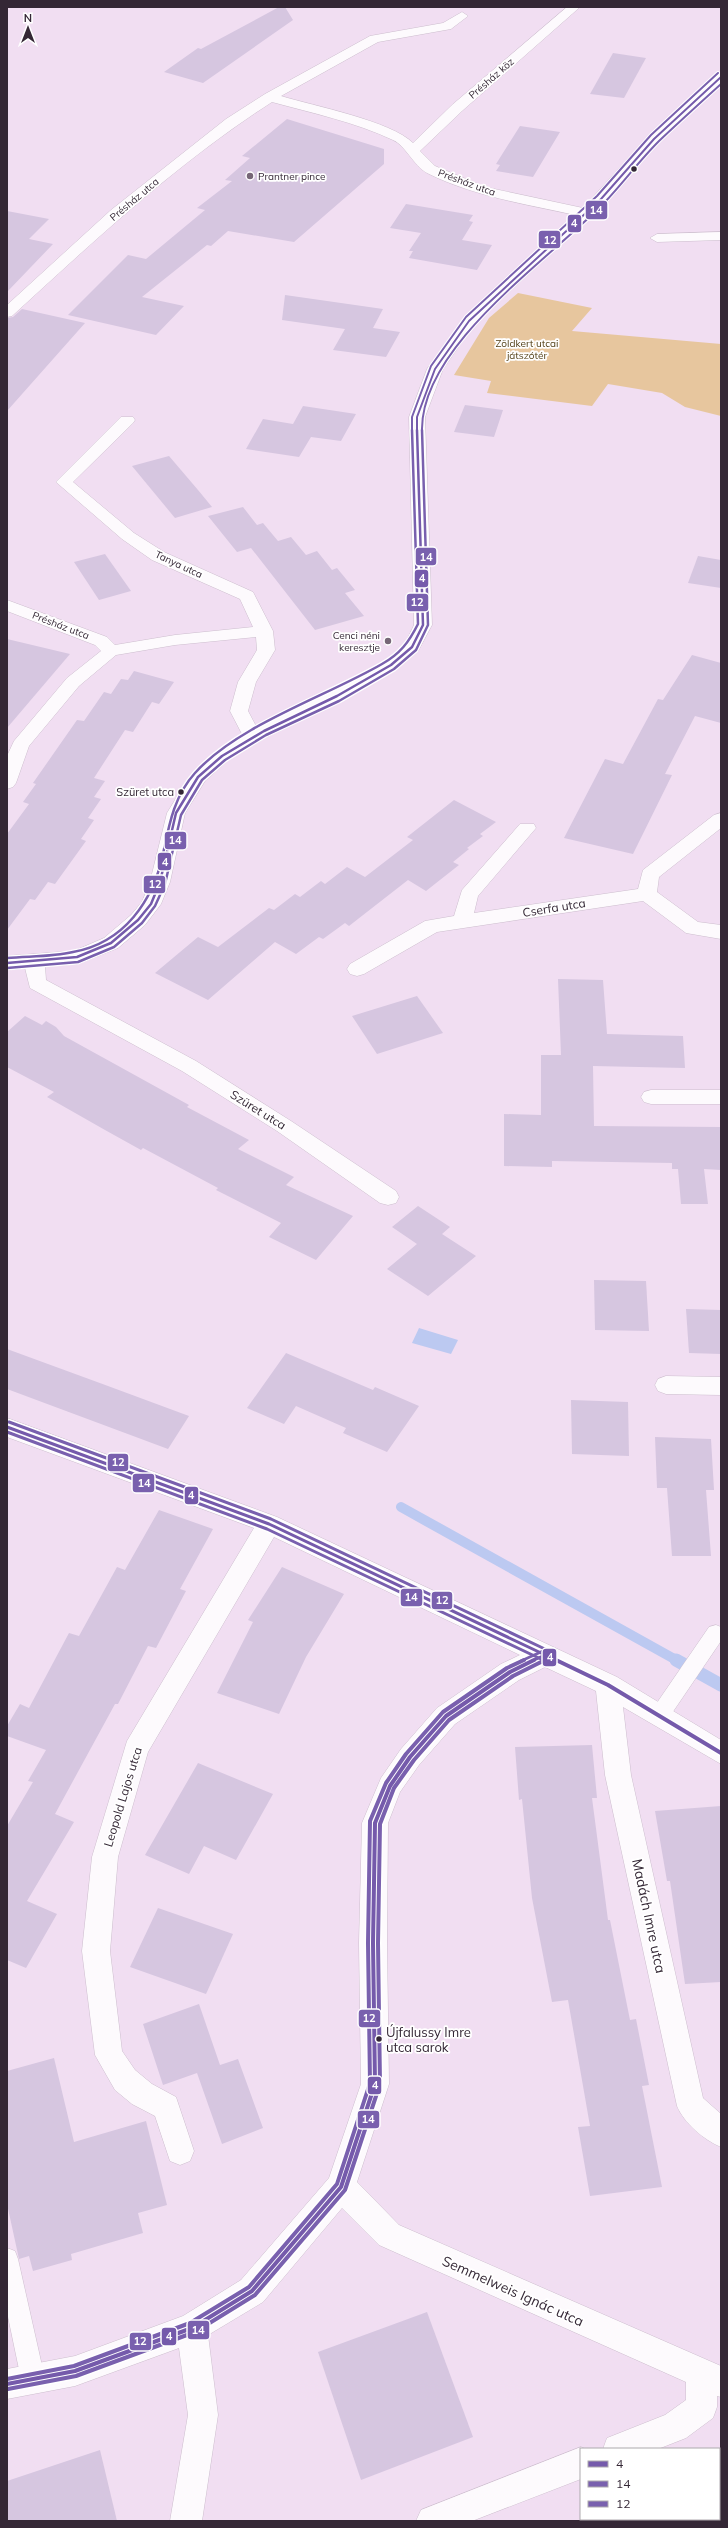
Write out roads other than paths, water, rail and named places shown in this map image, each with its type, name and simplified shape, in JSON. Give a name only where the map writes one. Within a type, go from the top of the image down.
[{"type":"street","name":"Présház köz","points":[[411,152],[457,108],[574,7]]},
{"type":"street","name":"Présház utca","points":[[7,313],[116,213],[231,122],[374,39],[447,26],[462,16]]},
{"type":"street","points":[[7,963],[34,962],[77,956],[111,943],[138,920],[152,904],[160,882],[176,813],[194,783],[222,756],[253,738],[392,665],[412,647],[423,625],[417,417],[435,369],[470,321],[601,199],[654,139],[721,77]]},
{"type":"street","name":"Présház utca","points":[[270,98],[366,125],[400,138],[411,152],[430,169],[481,190],[585,213]]},
{"type":"street","points":[[657,238],[721,236]]},
{"type":"street","name":"Tanya utca","points":[[128,420],[64,482],[128,536],[158,556],[220,582],[247,596],[264,631],[266,650],[247,682],[239,711],[253,738]]},
{"type":"street","name":"Présház utca","points":[[7,605],[101,641],[111,651]]},
{"type":"street","points":[[7,783],[20,745],[73,682],[111,651],[175,640],[264,631]]},
{"type":"street","points":[[721,819],[650,874],[647,894],[693,928],[721,932]]},
{"type":"street","points":[[462,923],[469,894],[527,828]]},
{"type":"street","name":"Cserfa utca","points":[[357,969],[432,926],[462,923],[647,894]]},
{"type":"street","name":"Szüret utca","points":[[34,962],[37,983],[189,1066],[284,1126],[388,1197]]},
{"type":"street","points":[[651,1097],[721,1097]]},
{"type":"street","points":[[666,1385],[721,1386]]},
{"type":"street","points":[[7,1427],[269,1524],[608,1685],[721,1753]]},
{"type":"street","name":"Leopold Lajos utca","points":[[180,2151],[166,2107],[142,2094],[126,2080],[109,2055],[96,1951],[104,1857],[136,1749],[269,1524]]},
{"type":"street","points":[[20,2382],[75,2371],[192,2328],[252,2292],[341,2187],[375,2084],[373,1943],[375,1823],[390,1786],[410,1756],[446,1716],[510,1672],[545,1655]]},
{"type":"street","name":"Madách Imre utca","points":[[608,1685],[618,1775],[691,2106],[721,2133]]},
{"type":"street","name":"Semmelweis Ignác utca","points":[[341,2187],[389,2235],[711,2378],[702,2407],[675,2427],[621,2448]]},
{"type":"street","points":[[186,2521],[203,2414],[192,2328]]},
{"type":"street","points":[[432,2521],[580,2463]]},
{"type":"lane","points":[[659,1716],[716,1633]]},
{"type":"lane","points":[[7,2259],[20,2382]]},
{"type":"water","points":[[419,1328],[458,1340],[451,1354],[412,1343]]},
{"type":"waterway","points":[[401,1507],[678,1661]]},
{"type":"waterway","points":[[676,1660],[721,1685]]},
{"type":"place","name":"Prantner pince","points":[[250,176]]},
{"type":"place","name":"Cenci néni keresztje","points":[[388,641]]},
{"type":"place","name":"Szüret utca","points":[[181,792]]},
{"type":"place","name":"Újfalussy Imre utca sarok","points":[[379,2039]]},
{"type":"park label","name":"Zöldkert utcai játszótér","points":[[527,348]]}]
